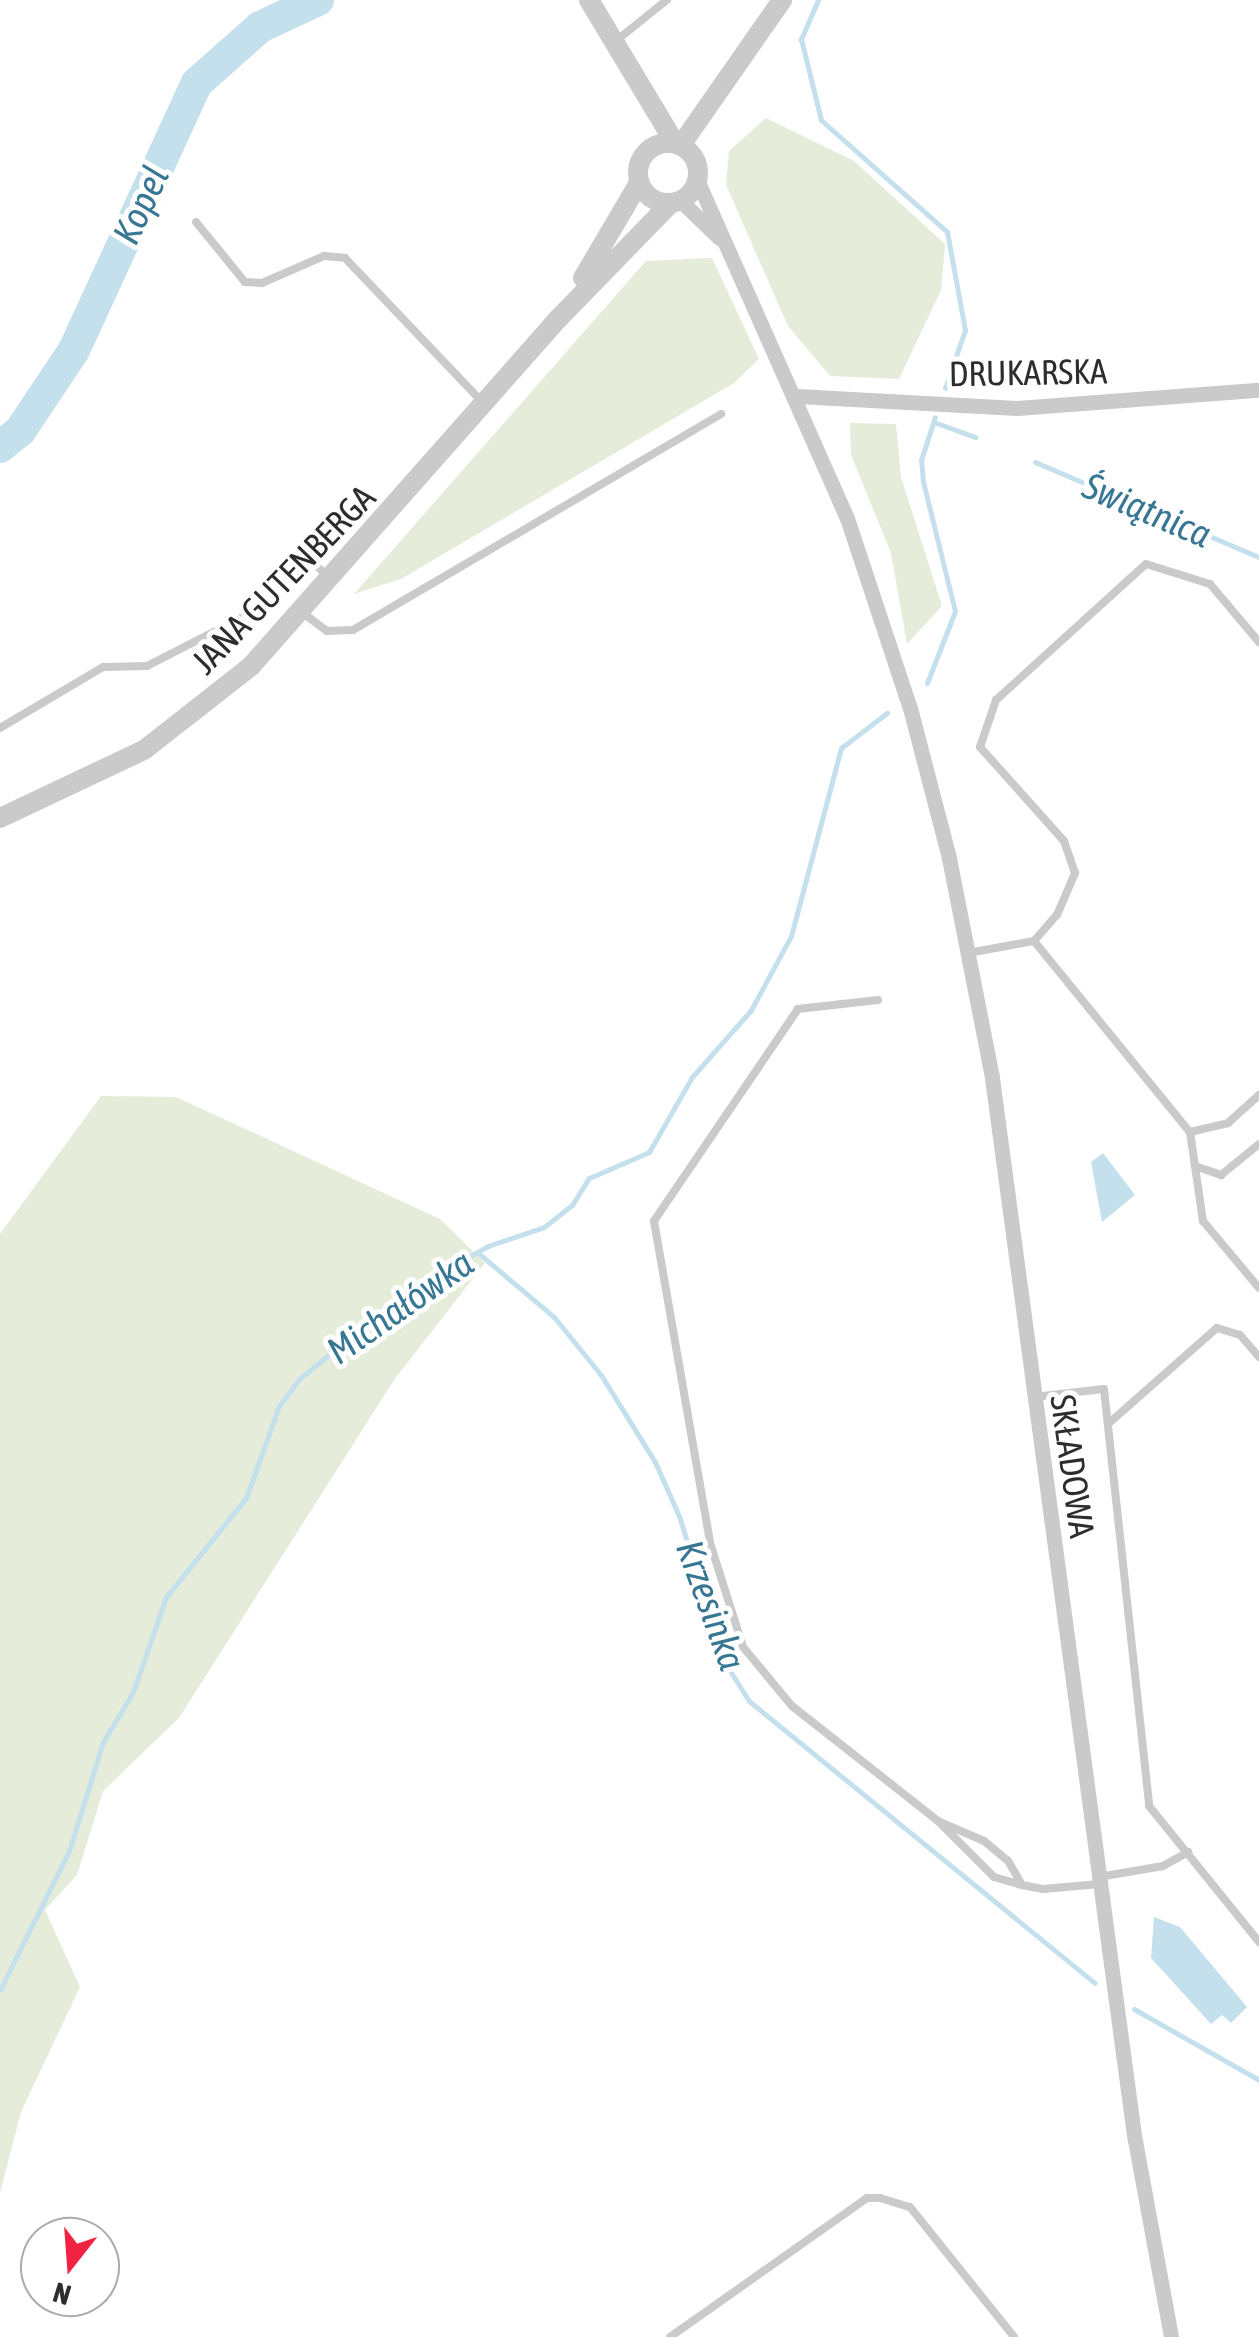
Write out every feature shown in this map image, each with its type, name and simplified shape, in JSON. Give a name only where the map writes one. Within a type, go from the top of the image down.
[{"type":"street","points":[[589,0],[643,96],[683,148],[698,182],[675,203]]},
{"type":"street","points":[[683,148],[782,0]]},
{"type":"street","points":[[643,96],[651,148],[639,166],[640,183],[649,197],[675,203],[728,249]]},
{"type":"street","points":[[651,148],[683,148]]},
{"type":"street","name":"SKŁADOWA","points":[[698,182],[797,396],[879,612],[934,794],[968,953],[1099,1881],[1170,2337]]},
{"type":"street","name":"JANA GUTENBERGA","points":[[559,318],[640,183]]},
{"type":"street","name":"JANA GUTENBERGA","points":[[0,818],[76,787],[166,735],[228,687],[303,613],[486,407],[559,318],[675,203]]},
{"type":"street","name":"DRUKARSKA","points":[[797,396],[1017,408],[1259,390]]},
{"type":"lane","points":[[613,42],[667,0]]},
{"type":"lane","points":[[196,222],[245,282],[262,283],[324,256],[345,258],[486,407]]},
{"type":"lane","points":[[303,613],[326,631],[354,630],[721,414]]},
{"type":"lane","points":[[0,728],[103,666],[146,666],[264,606],[313,562],[332,580]]},
{"type":"lane","points":[[968,953],[1034,941],[1057,915],[1075,873],[1064,841],[980,748],[996,700],[1146,564],[1210,584],[1259,642]]},
{"type":"lane","points":[[1034,941],[1190,1132],[1203,1221],[1259,1288]]},
{"type":"lane","points":[[878,1000],[798,1009],[654,1221],[711,1546],[743,1647],[792,1706],[938,1820],[994,1877],[1022,1885],[1099,1881],[1163,1866],[1188,1852]]},
{"type":"lane","points":[[1190,1132],[1228,1123],[1259,1095]]},
{"type":"lane","points":[[1195,1166],[1221,1175],[1259,1144]]},
{"type":"lane","points":[[1108,1424],[1216,1328],[1240,1335],[1259,1357]]},
{"type":"lane","points":[[1033,1396],[1104,1389],[1149,1806],[1259,1942]]},
{"type":"lane","points":[[938,1820],[984,1841],[1008,1862],[1022,1885]]},
{"type":"lane","points":[[670,2337],[867,2198],[910,2207],[1014,2337]]},
{"type":"green space","points":[[766,118],[854,161],[945,244],[941,290],[899,379],[830,376],[788,326],[726,185],[729,151]]},
{"type":"green space","points":[[712,258],[759,359],[734,383],[401,579],[354,594],[646,261]]},
{"type":"green space","points":[[850,423],[896,424],[901,477],[942,606],[907,644],[891,553],[851,455]]},
{"type":"green space","points":[[101,1096],[176,1097],[440,1219],[485,1263],[394,1380],[179,1718],[103,1791],[77,1875],[45,1910],[80,1987],[21,2112],[0,2193],[0,1234]]},
{"type":"water","points":[[1103,1153],[1135,1195],[1102,1222],[1091,1162]]},
{"type":"water","points":[[1154,1917],[1180,1927],[1247,2007],[1231,2023],[1222,2015],[1211,2024],[1151,1958]]},
{"type":"waterway","name":"Kopel","points":[[0,447],[20,431],[74,350],[197,83],[260,27],[318,0]]},
{"type":"waterway","name":"Michałówka","points":[[818,0],[801,39],[821,120],[947,232],[965,330],[945,388]]},
{"type":"waterway","name":"Michałówka","points":[[927,683],[955,611],[923,482],[921,460],[935,417]]},
{"type":"waterway","name":"Świątnica","points":[[934,422],[975,437]]},
{"type":"waterway","name":"Świątnica","points":[[1035,462],[1259,557]]},
{"type":"waterway","name":"Michałówka","points":[[0,1990],[69,1851],[103,1742],[133,1692],[166,1597],[246,1498],[279,1406],[299,1379],[404,1294],[488,1246],[544,1227],[572,1205],[589,1178],[649,1152],[692,1077],[751,1010],[791,936],[841,748],[887,713]]},
{"type":"waterway","name":"Krzesinka","points":[[477,1252],[554,1317],[601,1375],[655,1462],[679,1516],[725,1663],[749,1701],[1095,1983]]},
{"type":"waterway","name":"Krzesinka","points":[[1134,2009],[1259,2080]]}]
